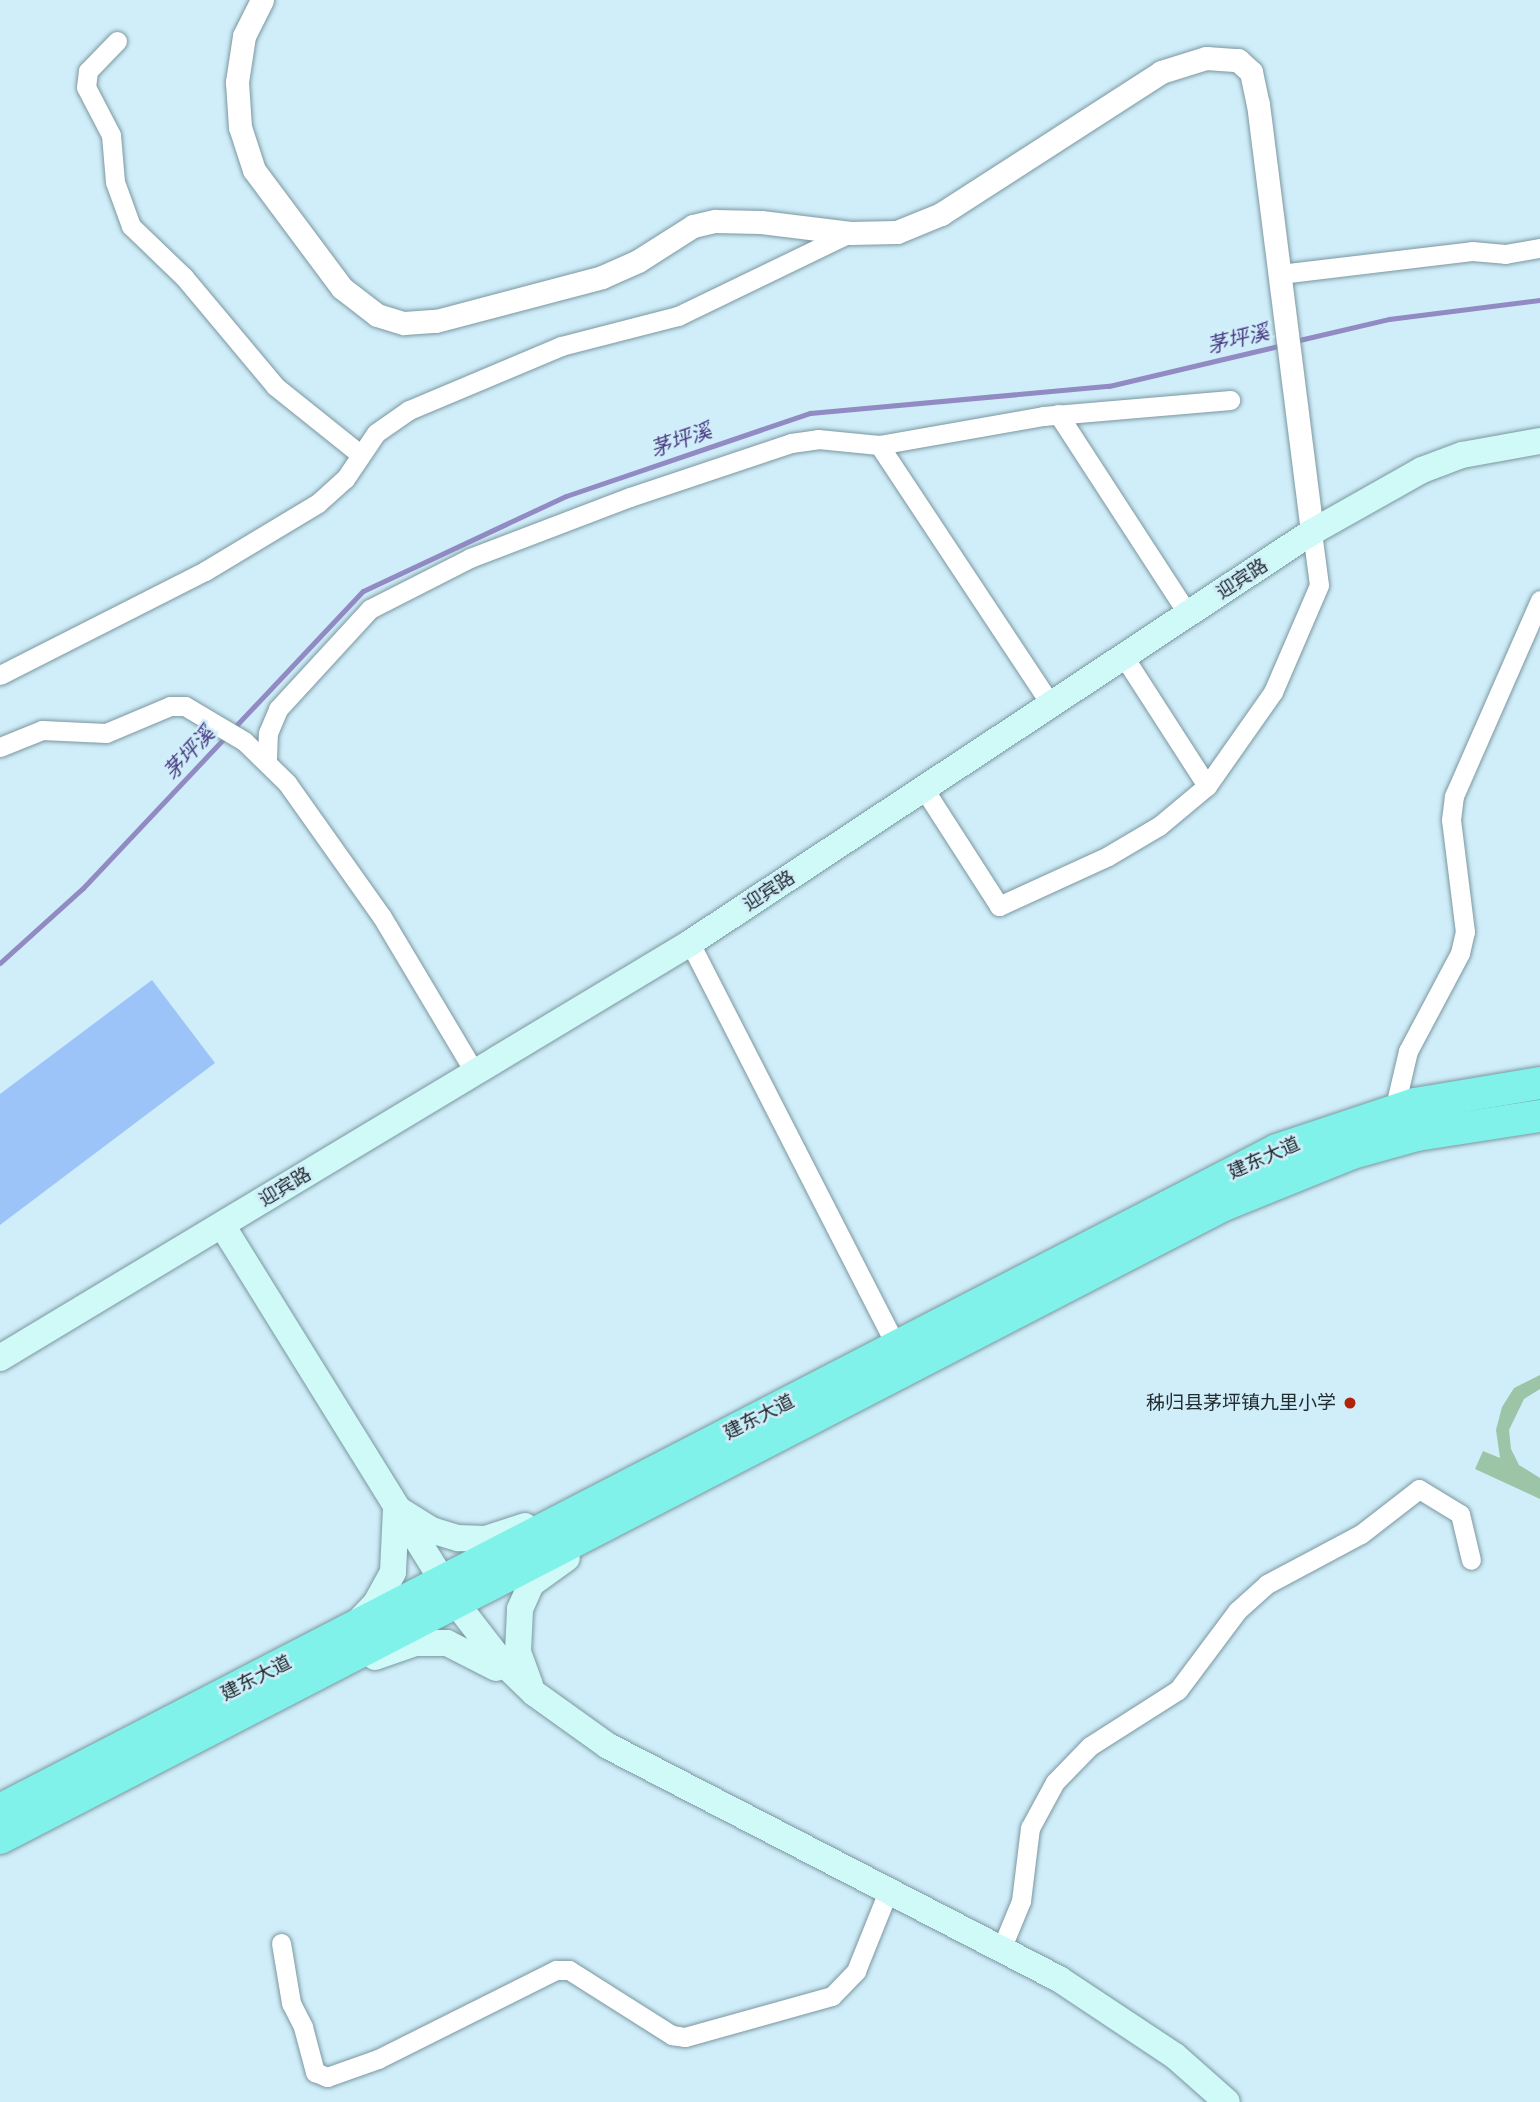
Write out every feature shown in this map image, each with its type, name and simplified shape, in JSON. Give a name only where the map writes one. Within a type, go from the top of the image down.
[{"type":"highway","name":"建东大道","points":[[0,1838],[301,1683],[449,1592],[902,1357],[1277,1150],[1393,1126],[1540,1083]]},
{"type":"highway","name":"建东大道","points":[[1393,1126],[1540,1116]]},
{"type":"highway","name":"建东大道","points":[[0,1810],[351,1629],[449,1592]]},
{"type":"main road","name":"迎宾路","points":[[0,1358],[690,943],[1312,532],[1422,471],[1462,455],[1540,441]]},
{"type":"main road","points":[[222,1225],[449,1592],[501,1661],[534,1693]]},
{"type":"main road","points":[[396,1508],[431,1530],[472,1540],[512,1532],[551,1513],[611,1508]]},
{"type":"main road","points":[[351,1629],[376,1603],[393,1572],[396,1508]]},
{"type":"main road","points":[[534,1693],[518,1652],[517,1624],[524,1597],[541,1575],[611,1508]]},
{"type":"main road","points":[[301,1683],[400,1647],[431,1642],[479,1656],[608,1746],[1002,1947],[1117,2016],[1175,2056],[1227,2102]]},
{"type":"street","points":[[262,0],[244,36],[239,61],[238,105],[246,149],[265,189],[332,276],[377,315],[404,323],[436,321],[602,277],[638,261],[693,226],[715,221],[761,222],[850,233],[897,232],[920,225],[1161,72],[1189,61],[1230,58],[1245,65],[1255,88],[1318,585],[1273,692],[1207,786],[1159,826],[1108,856],[999,906],[924,789]]},
{"type":"street","points":[[117,41],[88,71],[86,87],[111,135],[115,183],[131,226],[184,277],[275,386],[360,454]]},
{"type":"street","points":[[0,675],[205,571],[318,503],[345,479],[360,454],[392,421],[426,402],[561,346],[678,316],[850,233]]},
{"type":"street","points":[[1280,274],[1472,251],[1504,254],[1540,248]]},
{"type":"street","points":[[267,759],[268,733],[278,709],[357,620],[384,600],[470,558],[791,443],[818,439],[879,445],[1058,414],[1230,400]]},
{"type":"street","points":[[1058,414],[1188,614]]},
{"type":"street","points":[[879,445],[1051,705]]},
{"type":"street","points":[[1393,1126],[1408,1051],[1460,953],[1465,932],[1451,820],[1454,796],[1540,600]]},
{"type":"street","points":[[1124,657],[1207,786]]},
{"type":"street","points":[[0,747],[42,730],[106,733],[170,706],[193,711],[244,741],[267,759],[382,917],[475,1073]]},
{"type":"street","points":[[690,943],[902,1357]]},
{"type":"street","points":[[1002,1947],[1021,1900],[1030,1828],[1055,1782],[1090,1746],[1178,1690],[1237,1611],[1267,1584],[1361,1534],[1419,1489],[1460,1514],[1471,1560]]},
{"type":"street","points":[[281,1943],[291,2003],[303,2027],[314,2072],[327,2077],[377,2059],[556,1970],[569,1970],[672,2035],[685,2037],[832,1996],[856,1970],[889,1889]]},
{"type":"green space","points":[[1540,1375],[1540,1389],[1524,1399],[1509,1430],[1511,1449],[1519,1465],[1540,1478],[1540,1499],[1475,1469],[1483,1451],[1500,1458],[1496,1430],[1502,1407],[1514,1388]]},
{"type":"building","points":[[152,980],[215,1063],[0,1225],[0,1094]]},
{"type":"waterway","name":"茅坪溪","points":[[1295,341],[1389,319],[1540,300]]},
{"type":"waterway","name":"茅坪溪","points":[[0,963],[83,888],[363,591],[566,496],[810,413],[1109,386],[1282,345]]},
{"type":"place","name":"秭归县茅坪镇九里小学","points":[[1350,1403]]}]
